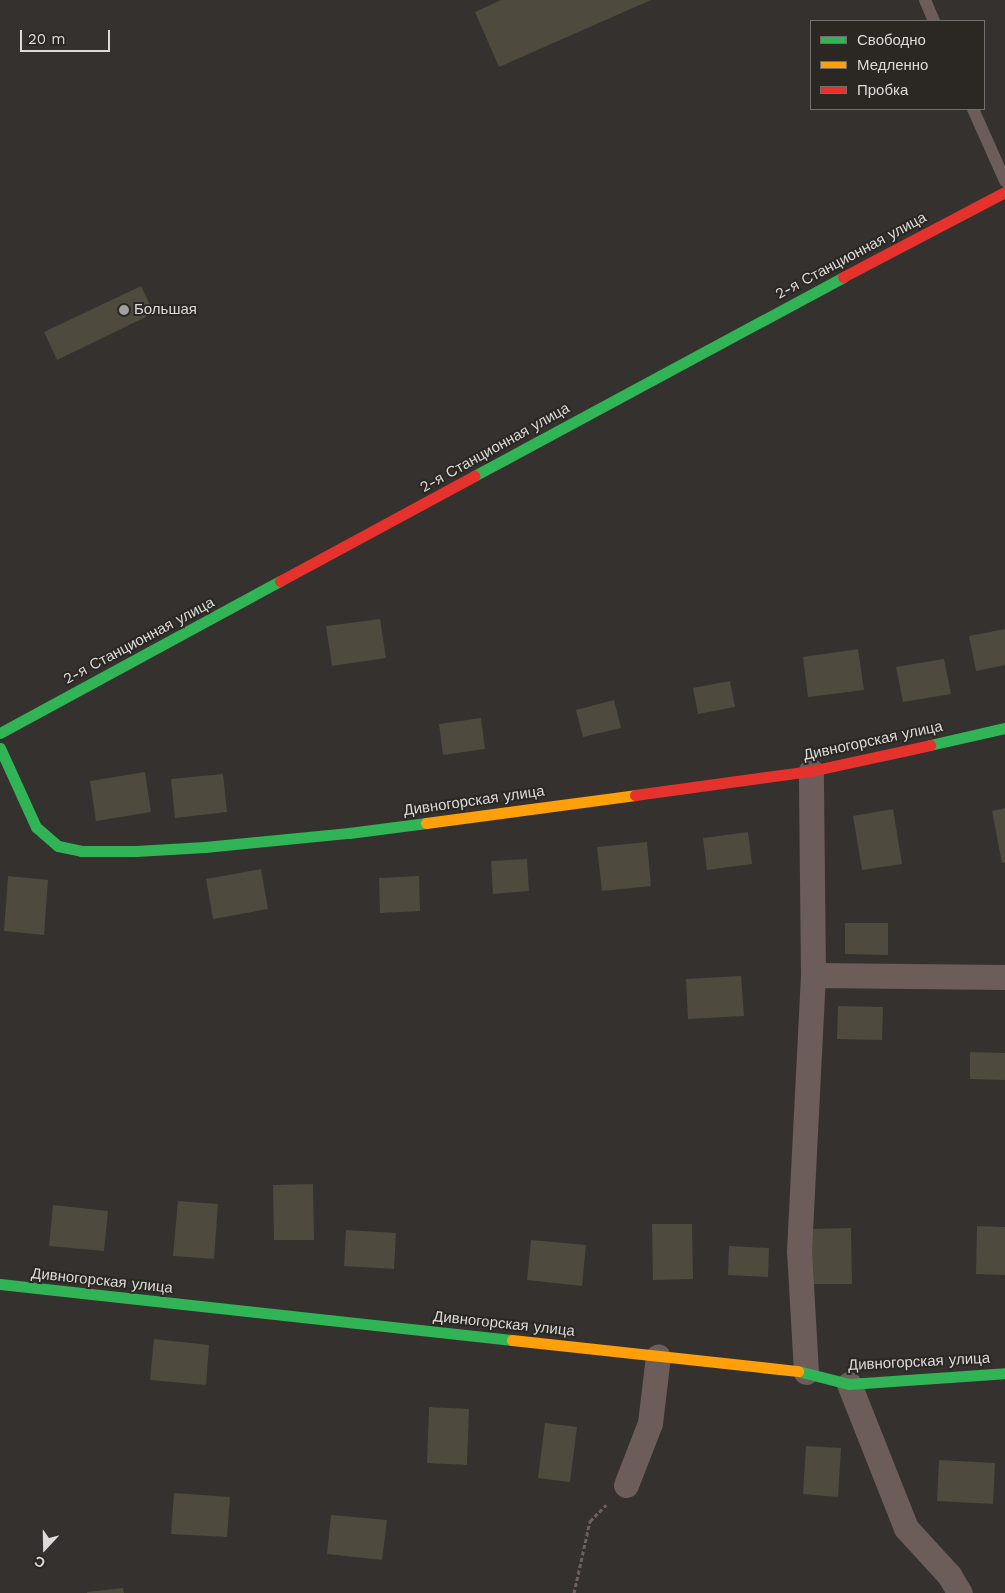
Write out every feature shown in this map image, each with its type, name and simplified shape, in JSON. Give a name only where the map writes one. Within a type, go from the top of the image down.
[{"type":"street","name":"2-я Станционная улица","points":[[0,733],[744,329],[1005,192]]},
{"type":"street","name":"Дивногорская улица","points":[[0,748],[36,827],[58,846],[81,851],[205,847],[349,833],[811,771],[1005,728]]},
{"type":"street","points":[[806,1372],[799,1251],[813,976],[811,771]]},
{"type":"street","points":[[813,976],[1005,977]]},
{"type":"street","name":"Дивногорская улица","points":[[0,1284],[806,1372],[850,1384],[1005,1373]]},
{"type":"street","points":[[626,1485],[650,1423],[658,1356]]},
{"type":"street","points":[[850,1384],[906,1528],[949,1575],[960,1593]]},
{"type":"lane","points":[[925,0],[934,20]]},
{"type":"lane","points":[[973,110],[1005,181]]},
{"type":"path","points":[[574,1593],[590,1520],[626,1485]]},
{"type":"building","points":[[501,0],[651,0],[499,67],[475,12]]},
{"type":"building","points":[[141,286],[154,313],[57,360],[44,332]]},
{"type":"building","points":[[380,619],[386,658],[332,666],[326,626]]},
{"type":"building","points":[[1005,629],[1005,665],[976,671],[969,636]]},
{"type":"building","points":[[858,649],[864,690],[808,697],[803,657]]},
{"type":"building","points":[[944,659],[951,694],[903,702],[896,667]]},
{"type":"building","points":[[730,681],[735,707],[698,714],[693,688]]},
{"type":"building","points":[[614,700],[621,728],[583,737],[576,710]]},
{"type":"building","points":[[481,718],[485,749],[443,755],[439,724]]},
{"type":"building","points":[[145,772],[151,812],[96,821],[90,781]]},
{"type":"building","points":[[223,774],[227,812],[175,818],[171,779]]},
{"type":"building","points":[[1005,808],[1005,862],[1002,863],[992,811]]},
{"type":"building","points":[[893,809],[902,864],[862,870],[853,816]]},
{"type":"building","points":[[748,832],[752,864],[707,870],[703,838]]},
{"type":"building","points":[[647,842],[651,886],[602,891],[597,847]]},
{"type":"building","points":[[527,859],[529,891],[493,894],[491,861]]},
{"type":"building","points":[[261,869],[268,909],[213,919],[206,879]]},
{"type":"building","points":[[8,876],[48,880],[44,935],[4,931]]},
{"type":"building","points":[[419,876],[420,911],[380,913],[379,878]]},
{"type":"building","points":[[845,923],[888,923],[888,955],[845,954]]},
{"type":"building","points":[[741,976],[744,1016],[688,1019],[686,979]]},
{"type":"building","points":[[838,1006],[883,1007],[882,1040],[837,1039]]},
{"type":"building","points":[[970,1052],[1005,1053],[1005,1080],[970,1079]]},
{"type":"building","points":[[313,1184],[314,1240],[274,1240],[273,1185]]},
{"type":"building","points":[[178,1201],[218,1204],[214,1259],[173,1256]]},
{"type":"building","points":[[53,1205],[108,1211],[104,1251],[49,1246]]},
{"type":"building","points":[[652,1224],[692,1224],[693,1279],[653,1280]]},
{"type":"building","points":[[977,1226],[1005,1227],[1005,1275],[976,1274]]},
{"type":"building","points":[[851,1228],[852,1284],[812,1284],[811,1229]]},
{"type":"building","points":[[346,1230],[396,1233],[394,1269],[344,1266]]},
{"type":"building","points":[[531,1240],[586,1245],[582,1286],[527,1280]]},
{"type":"building","points":[[729,1246],[769,1248],[768,1277],[728,1275]]},
{"type":"building","points":[[154,1339],[209,1345],[206,1385],[150,1380]]},
{"type":"building","points":[[429,1407],[469,1409],[467,1465],[427,1463]]},
{"type":"building","points":[[545,1423],[577,1427],[570,1482],[538,1478]]},
{"type":"building","points":[[806,1446],[841,1448],[838,1497],[803,1494]]},
{"type":"building","points":[[939,1460],[995,1463],[993,1504],[937,1501]]},
{"type":"building","points":[[174,1493],[230,1497],[227,1537],[171,1534]]},
{"type":"building","points":[[331,1515],[387,1520],[382,1560],[327,1554]]},
{"type":"building","points":[[123,1588],[124,1593],[87,1593],[87,1592]]},
{"type":"traffic: fast","points":[[474,476],[843,277]]},
{"type":"traffic: fast","points":[[0,733],[280,581]]},
{"type":"traffic: fast","points":[[930,745],[1005,728]]},
{"type":"traffic: fast","points":[[0,748],[36,827],[58,846],[81,851],[136,851],[205,847],[349,833],[426,823]]},
{"type":"traffic: fast","points":[[0,1284],[512,1340]]},
{"type":"traffic: fast","points":[[798,1371],[849,1384],[1005,1373]]},
{"type":"traffic: slow","points":[[426,823],[635,795]]},
{"type":"traffic: slow","points":[[512,1340],[798,1371]]},
{"type":"traffic: jam","points":[[843,277],[1005,192]]},
{"type":"traffic: jam","points":[[280,581],[474,476]]},
{"type":"traffic: jam","points":[[635,795],[811,771],[930,745]]},
{"type":"place","name":"Большая","points":[[124,310]]}]
